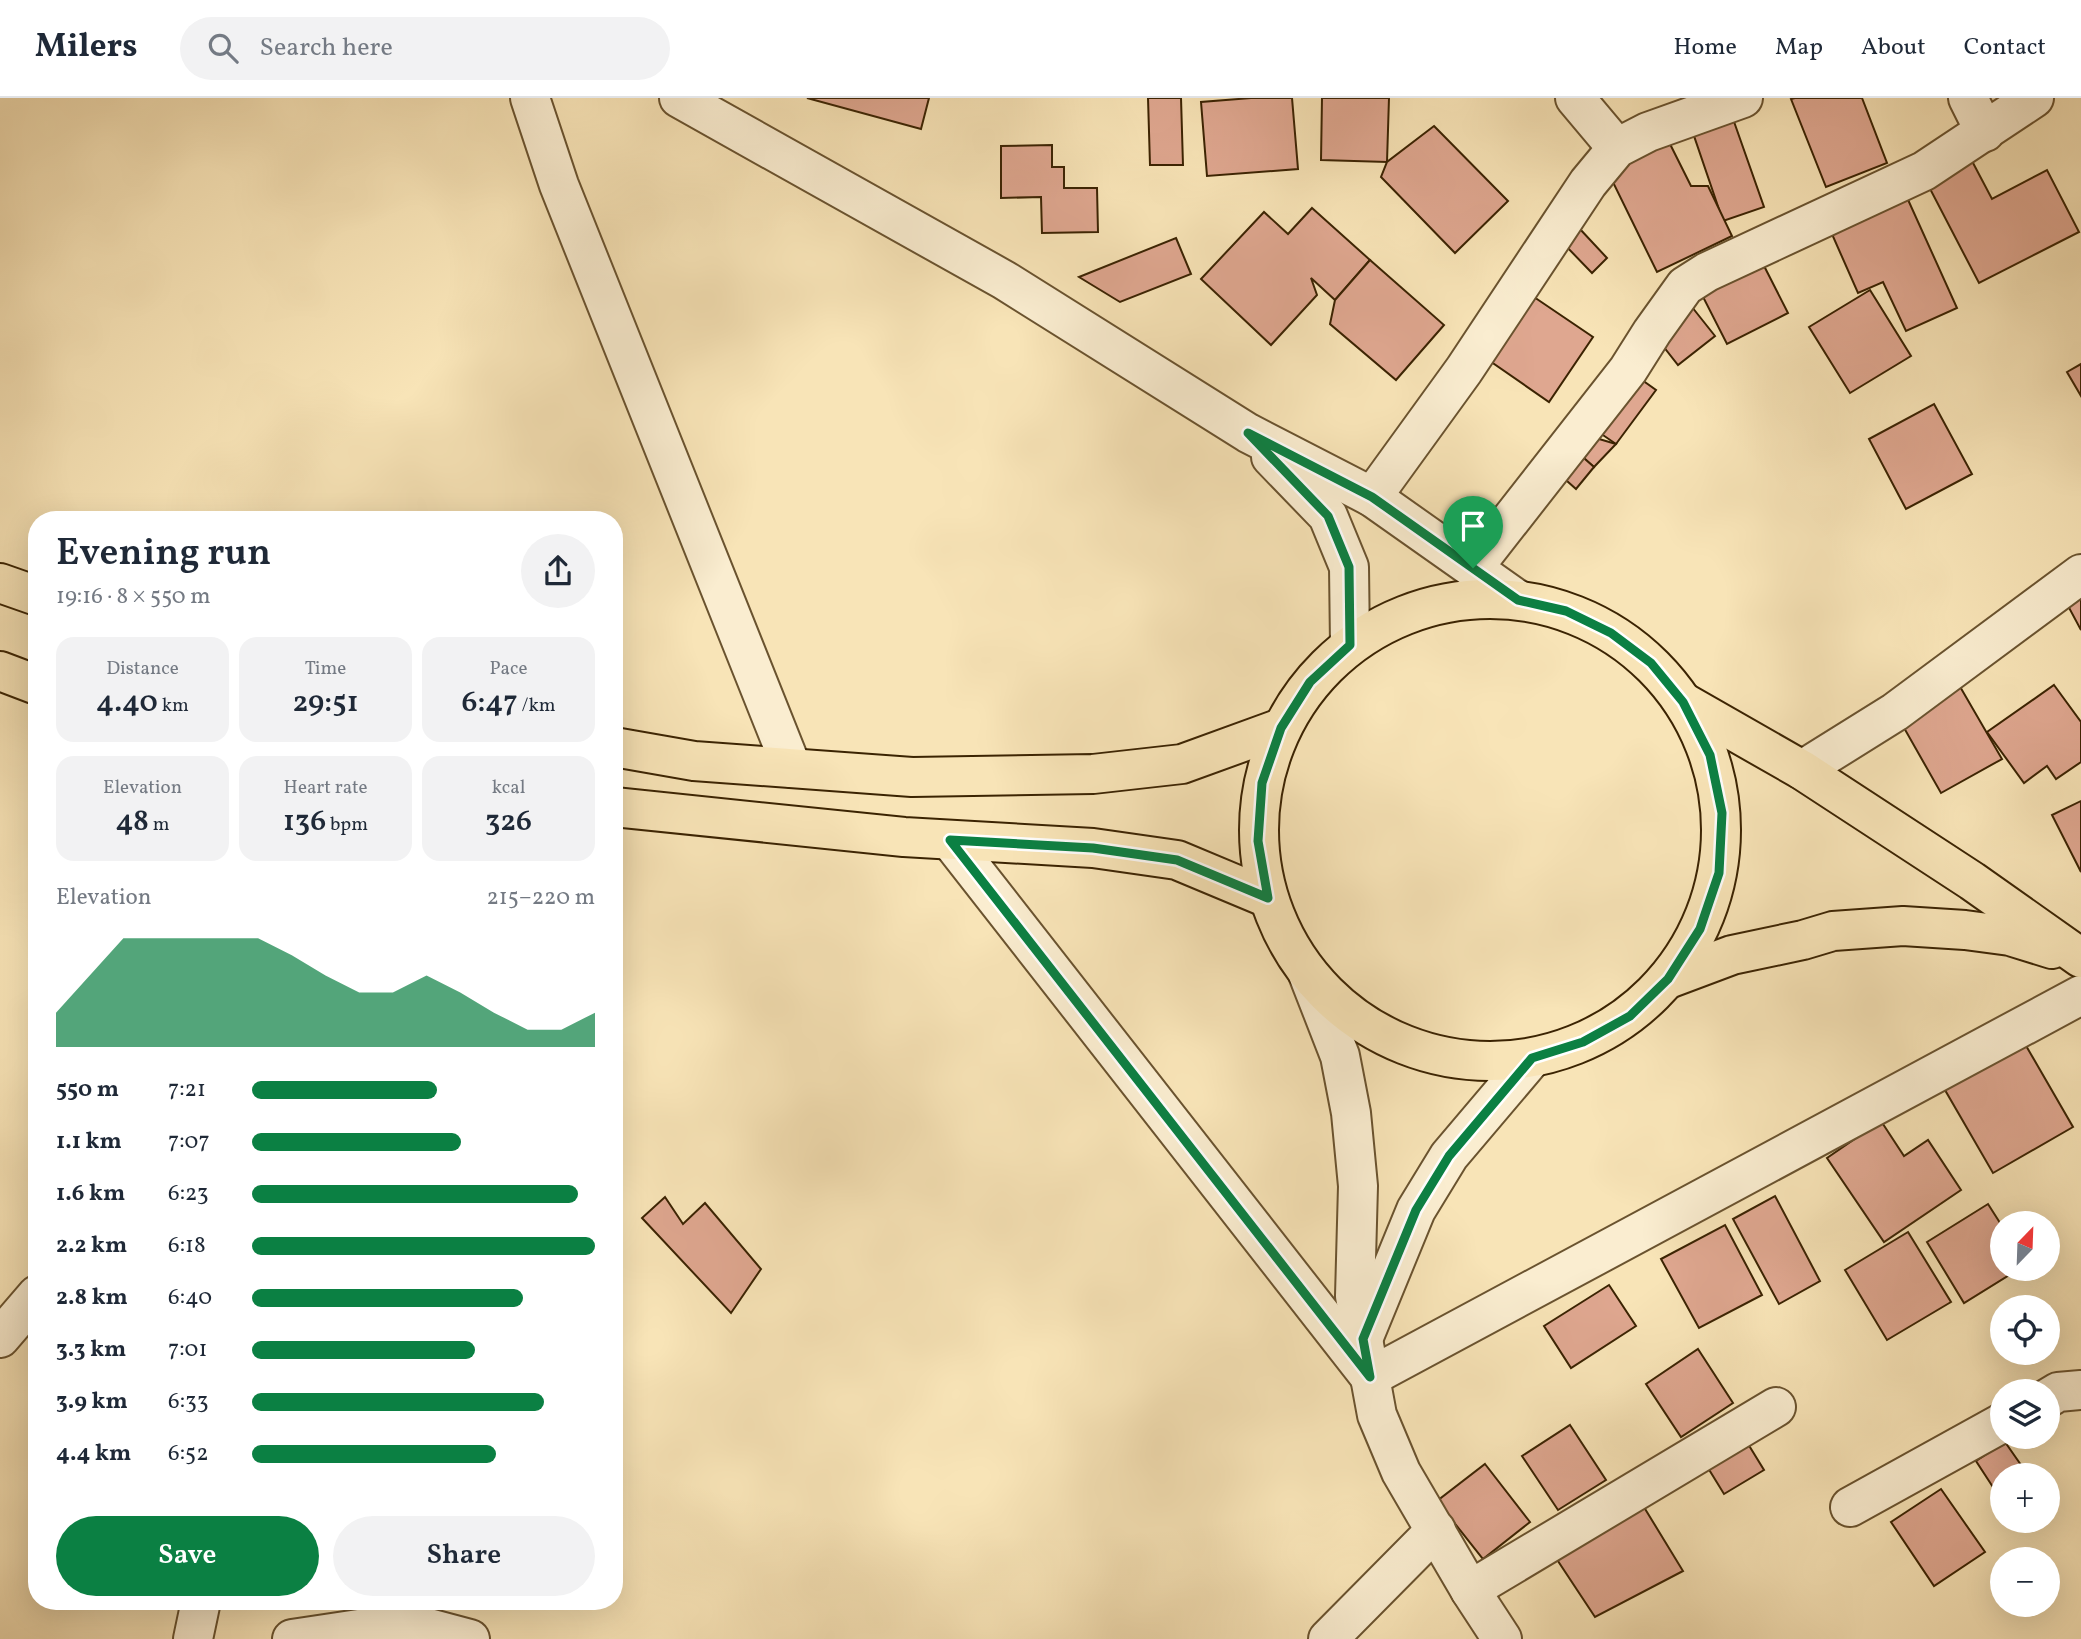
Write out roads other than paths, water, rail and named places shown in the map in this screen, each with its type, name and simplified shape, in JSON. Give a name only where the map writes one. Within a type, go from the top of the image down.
[{"type":"main road","points":[[0,583],[28,593]]},
{"type":"main road","points":[[1458,600],[1518,600],[1566,611],[1611,633],[1651,663],[1683,702],[1710,755],[1722,813],[1719,873],[1700,929],[1668,979],[1630,1016],[1583,1042],[1532,1058],[1469,1061],[1408,1047],[1353,1017],[1308,974],[1284,938],[1268,898],[1258,841],[1262,783],[1281,728],[1310,682],[1350,645],[1401,616],[1458,600]]},
{"type":"main road","points":[[0,671],[28,682]]},
{"type":"main road","points":[[1683,702],[1802,770],[1972,881],[2081,958]]},
{"type":"main road","points":[[623,749],[694,761],[912,777],[1093,774],[1182,764],[1281,728]]},
{"type":"main road","points":[[623,808],[904,837],[1093,848],[1177,860],[1268,898]]},
{"type":"main road","points":[[1668,979],[1732,955],[1833,931],[1903,926],[2010,936],[2081,958]]},
{"type":"street","points":[[530,98],[564,198],[792,768]]},
{"type":"street","points":[[679,98],[1003,280],[1248,433],[1372,497],[1518,600]]},
{"type":"street","points":[[1575,98],[1617,148]]},
{"type":"street","points":[[1372,497],[1464,370],[1588,183],[1617,148],[1648,132],[1743,98]]},
{"type":"street","points":[[1968,98],[1985,132]]},
{"type":"street","points":[[1473,568],[1628,370],[1685,286],[1707,272],[1924,171],[2034,98]]},
{"type":"street","points":[[1248,433],[1328,516],[1349,567],[1350,645]]},
{"type":"street","points":[[1802,770],[1895,712],[2081,574]]},
{"type":"street","points":[[950,840],[1370,1377]]},
{"type":"street","points":[[1308,974],[1340,1056],[1351,1113],[1358,1186],[1355,1296],[1377,1415],[1401,1472],[1502,1639]]},
{"type":"street","points":[[1370,1377],[2081,995]]},
{"type":"street","points":[[1363,1339],[1422,1199],[1449,1156],[1532,1058]]},
{"type":"street","points":[[0,1338],[28,1305]]},
{"type":"street","points":[[2060,1392],[2081,1390]]},
{"type":"street","points":[[1470,1590],[1776,1407]]},
{"type":"street","points":[[1850,1507],[1990,1430]]},
{"type":"street","points":[[1328,1639],[1436,1531]]},
{"type":"street","points":[[193,1639],[199,1610]]},
{"type":"street","points":[[292,1639],[376,1614],[470,1639]]}]
